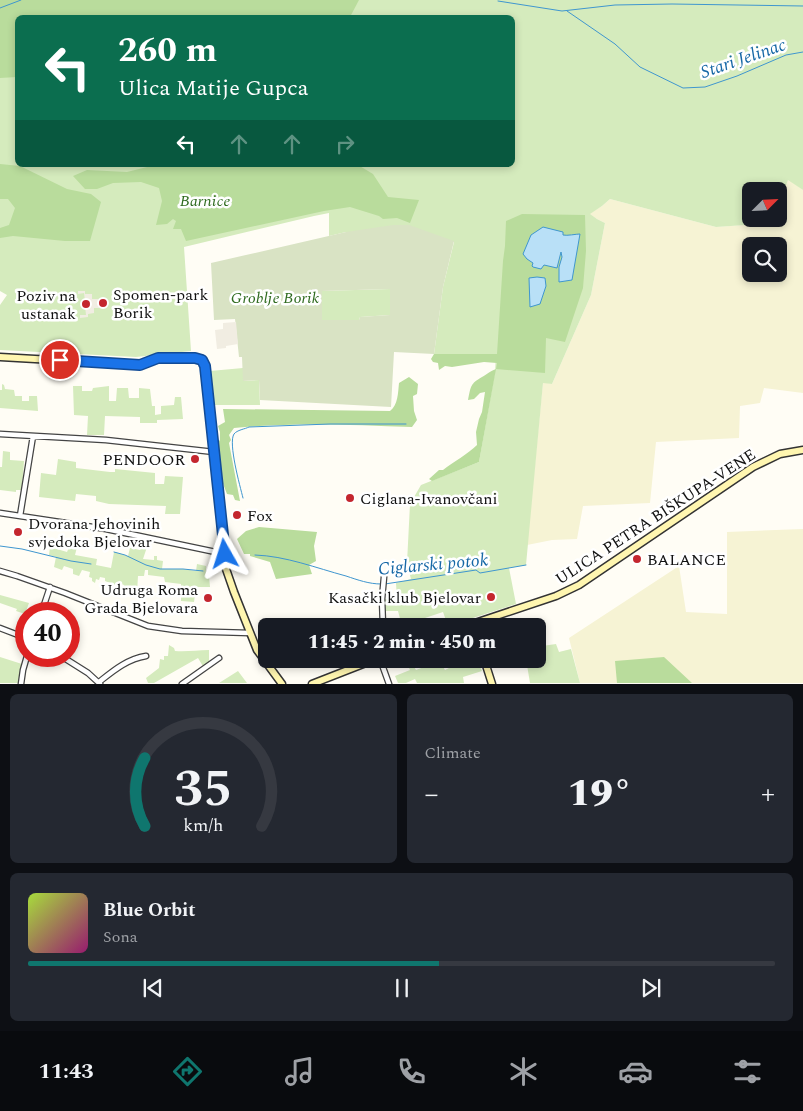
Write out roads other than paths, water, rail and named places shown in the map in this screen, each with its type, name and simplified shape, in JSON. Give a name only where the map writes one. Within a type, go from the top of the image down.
[{"type":"street","points":[[0,357],[140,365],[158,358],[195,358],[202,360],[205,366],[226,569],[257,650],[282,684]]},
{"type":"street","points":[[0,434],[106,440],[214,452]]},
{"type":"street","points":[[20,516],[33,436]]},
{"type":"street","name":"ULICA PETRA BIŠKUPA-VENE","points":[[492,618],[556,596],[579,585],[753,467],[780,454],[803,450]]},
{"type":"street","points":[[0,513],[106,529],[225,554]]},
{"type":"street","points":[[0,571],[119,613],[148,626],[182,631],[250,633]]},
{"type":"street","points":[[383,618],[382,599],[384,577]]},
{"type":"street","points":[[45,602],[50,588]]},
{"type":"street","points":[[0,628],[15,634]]},
{"type":"street","points":[[78,667],[100,683],[121,665],[135,658],[146,656]]},
{"type":"street","points":[[182,684],[219,658]]},
{"type":"street","points":[[21,684],[24,667]]},
{"type":"street","points":[[312,684],[353,668]]},
{"type":"street","points":[[383,668],[389,684]]},
{"type":"street","points":[[487,668],[492,684]]},
{"type":"water","points":[[543,227],[563,232],[563,235],[580,234],[572,280],[559,282],[561,252],[557,268],[544,265],[541,269],[533,267],[533,263],[523,254],[531,235]]},
{"type":"water","points":[[529,278],[545,278],[546,286],[540,304],[530,307]]},
{"type":"waterway","name":"Stari Jelinac","points":[[0,8],[21,0]]},
{"type":"waterway","points":[[498,1],[562,11],[615,5],[803,6]]},
{"type":"waterway","name":"Stari Jelinac","points":[[567,11],[615,44],[640,67],[683,88],[705,87],[737,76],[786,55],[803,52]]},
{"type":"waterway","points":[[243,498],[232,446],[234,434],[239,431],[249,427],[406,424]]},
{"type":"waterway","name":"Ciglarski potok","points":[[0,546],[91,564]]},
{"type":"waterway","name":"Ciglarski potok","points":[[114,552],[160,569],[203,571]]},
{"type":"waterway","name":"Ciglarski potok","points":[[255,555],[290,560],[381,584]]},
{"type":"waterway","name":"Ciglarski potok","points":[[385,584],[476,570],[480,573],[526,565]]},
{"type":"place","name":"Spomen-park Borik","points":[[103,303]]},
{"type":"place","name":"Poziv na ustanak","points":[[86,304]]},
{"type":"place","name":"PENDOOR","points":[[195,459]]},
{"type":"place","name":"Ciglana-Ivanovčani","points":[[350,498]]},
{"type":"place","name":"Fox","points":[[237,515]]},
{"type":"place","name":"Dvorana Jehovinih svjedoka Bjelovar","points":[[18,532]]},
{"type":"place","name":"BALANCE","points":[[637,559]]},
{"type":"place","name":"Kasački klub Bjelovar","points":[[491,597]]},
{"type":"place","name":"Udruga Roma Grada Bjelovara","points":[[208,598]]},
{"type":"park label","name":"Barnice","points":[[205,200]]},
{"type":"park label","name":"Groblje Borik","points":[[275,297]]}]
